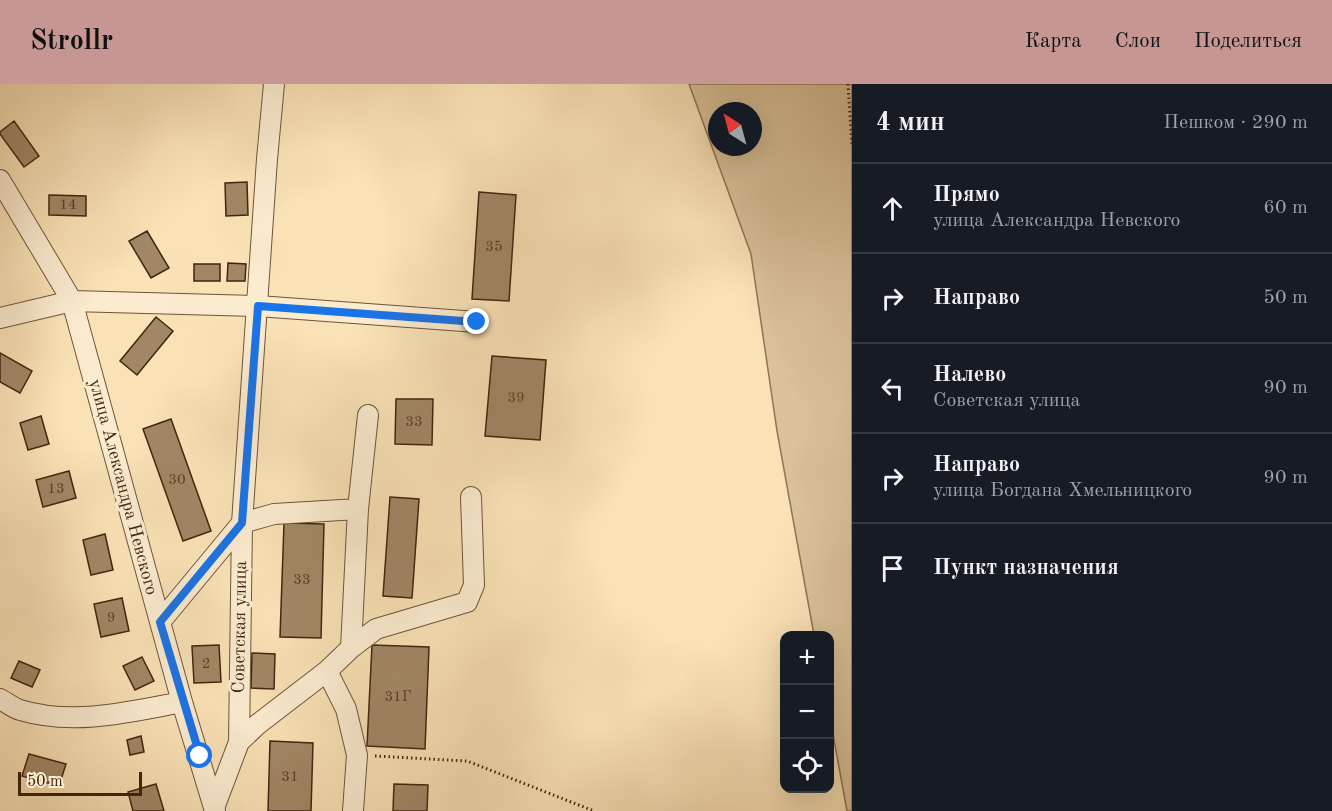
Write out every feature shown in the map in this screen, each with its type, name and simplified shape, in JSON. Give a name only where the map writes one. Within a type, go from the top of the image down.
[{"type":"street","name":"Советская улица","points":[[215,809],[239,742],[242,523],[274,84]]},
{"type":"street","name":"улица Александра Невского","points":[[0,180],[72,301],[182,702],[215,809]]},
{"type":"street","points":[[0,318],[72,301],[258,306],[477,322]]},
{"type":"street","points":[[351,648],[358,509],[368,415]]},
{"type":"street","points":[[239,742],[376,629],[467,602],[474,585],[471,497]]},
{"type":"street","points":[[160,622],[242,523],[274,514],[358,509]]},
{"type":"street","points":[[327,671],[346,709],[357,755],[353,811]]},
{"type":"street","points":[[0,699],[19,710],[58,717],[111,715],[182,702]]},
{"type":"path","points":[[848,84],[852,146]]},
{"type":"path","points":[[357,755],[466,761],[594,811]]},
{"type":"shaded area","points":[[689,84],[852,84],[852,811],[847,811],[834,740],[834,631],[813,631],[777,431],[751,254],[715,156],[762,156],[762,102],[708,102],[708,136]]},
{"type":"building","points":[[14,121],[39,156],[24,167],[0,134]]},
{"type":"building","points":[[247,182],[248,215],[226,216],[225,183]]},
{"type":"building","points":[[479,192],[516,195],[509,301],[472,299]]},
{"type":"building","points":[[49,195],[86,196],[86,216],[49,215]]},
{"type":"building","points":[[147,231],[169,268],[151,278],[129,241]]},
{"type":"building","points":[[228,263],[246,264],[245,281],[227,281]]},
{"type":"building","points":[[194,264],[220,264],[220,281],[194,281]]},
{"type":"building","points":[[156,317],[173,331],[137,375],[120,361]]},
{"type":"building","points":[[0,353],[32,371],[20,393],[0,382]]},
{"type":"building","points":[[492,356],[546,360],[540,440],[485,436]]},
{"type":"building","points":[[396,399],[433,399],[432,445],[395,444]]},
{"type":"building","points":[[41,416],[49,444],[28,450],[20,423]]},
{"type":"building","points":[[171,419],[211,531],[183,541],[143,429]]},
{"type":"building","points":[[69,471],[76,498],[43,507],[36,480]]},
{"type":"building","points":[[390,497],[419,499],[412,598],[383,596]]},
{"type":"building","points":[[284,523],[324,524],[321,638],[280,637]]},
{"type":"building","points":[[105,534],[113,570],[91,575],[83,540]]},
{"type":"building","points":[[122,598],[129,631],[101,637],[94,604]]},
{"type":"building","points":[[219,645],[221,682],[194,683],[192,646]]},
{"type":"building","points":[[372,645],[429,647],[425,749],[367,746]]},
{"type":"building","points":[[252,653],[275,654],[274,689],[251,688]]},
{"type":"building","points":[[142,657],[154,681],[135,690],[123,666]]},
{"type":"building","points":[[19,661],[40,670],[32,687],[11,678]]},
{"type":"building","points":[[141,736],[144,752],[130,755],[127,740]]},
{"type":"building","points":[[270,741],[313,743],[311,811],[268,811]]},
{"type":"building","points":[[29,754],[66,764],[59,786],[22,776]]},
{"type":"building","points":[[156,784],[164,811],[133,811],[128,792]]},
{"type":"building","points":[[394,784],[428,785],[427,811],[393,811]]},
{"type":"route","points":[[200,756],[182,702],[160,622],[242,523],[258,306],[477,322]]}]
